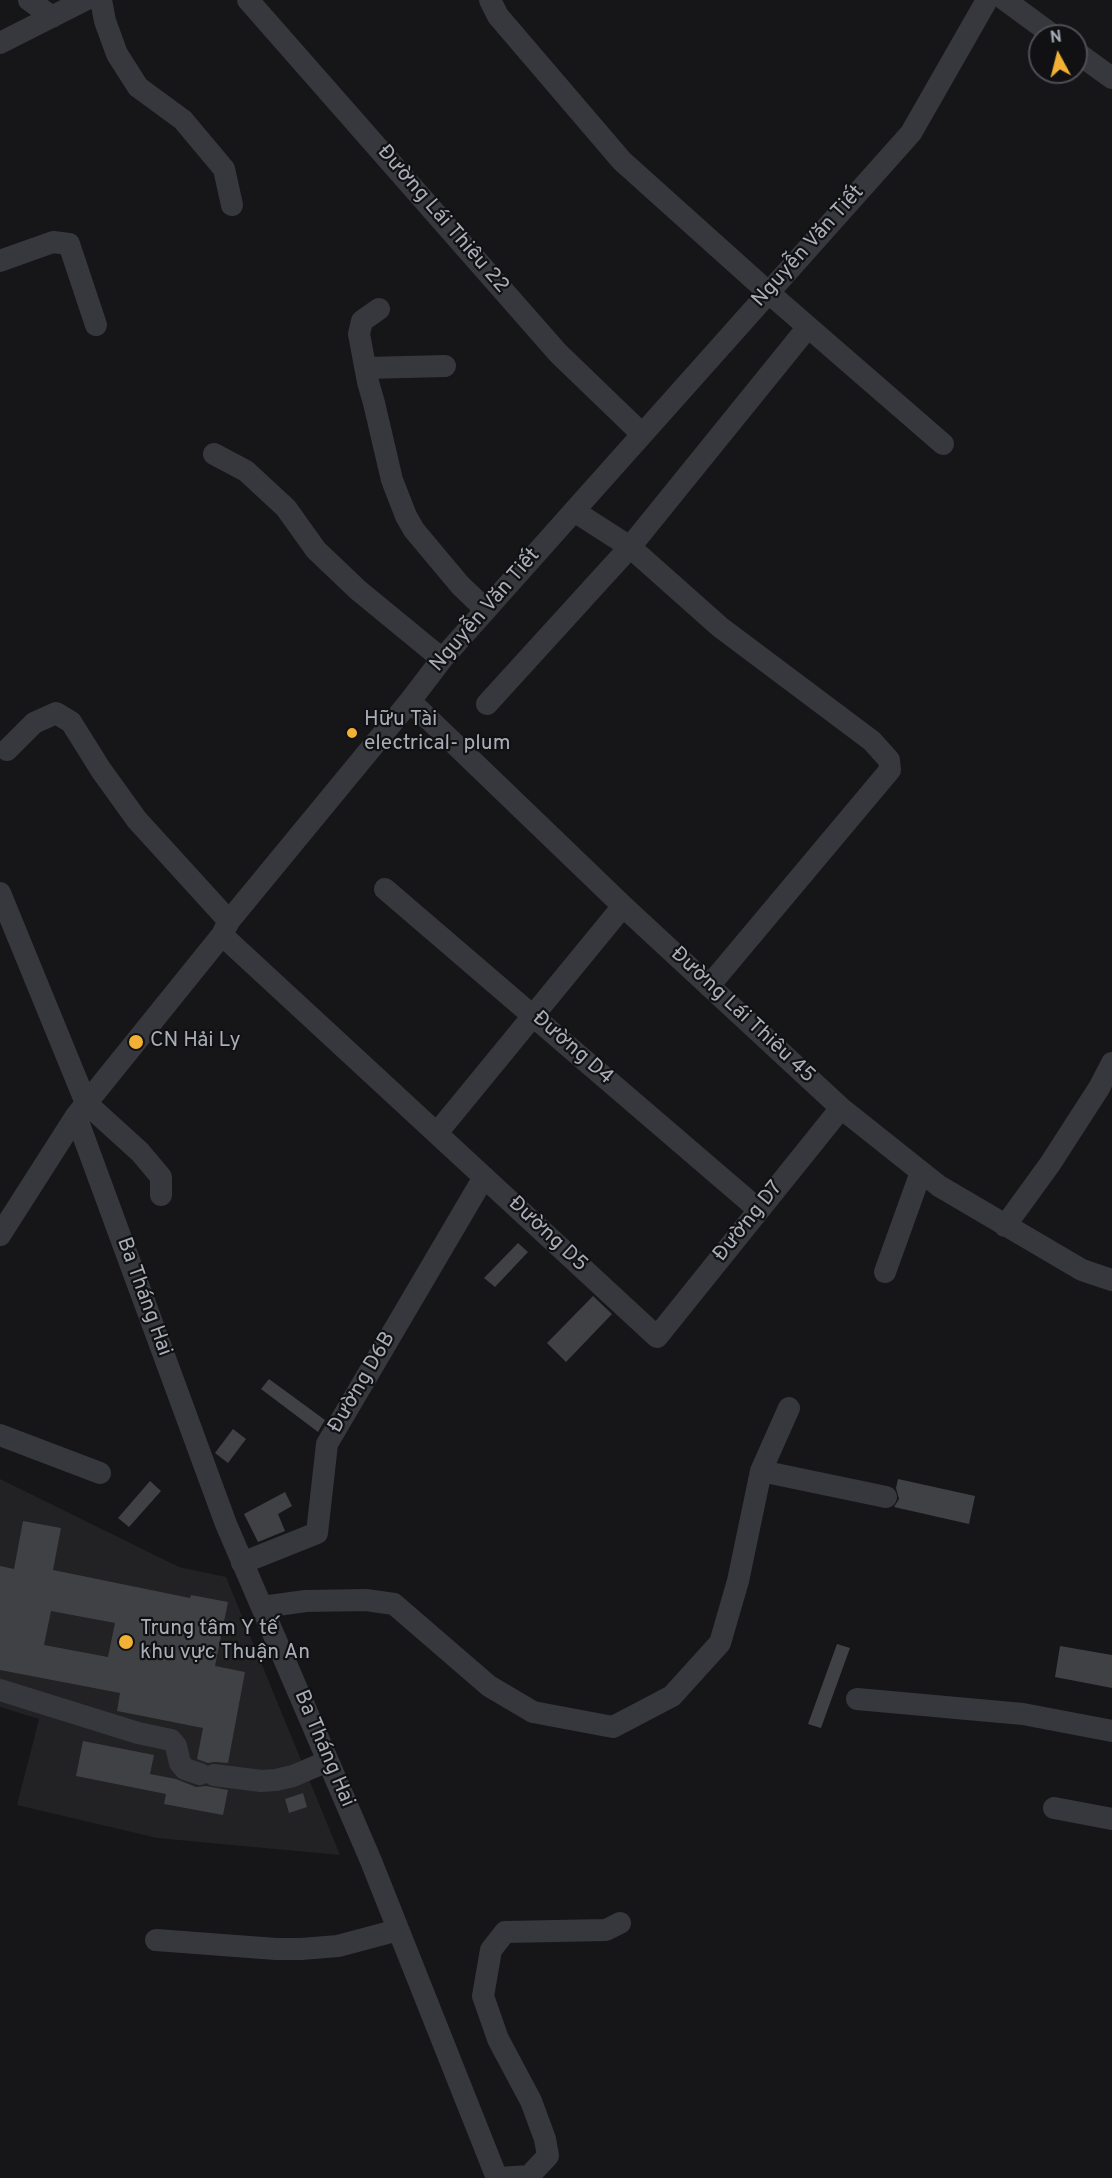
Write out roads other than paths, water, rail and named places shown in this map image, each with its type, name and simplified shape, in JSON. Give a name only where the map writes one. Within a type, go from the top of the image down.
[{"type":"street","points":[[29,0],[52,17]]},
{"type":"street","points":[[101,0],[105,21],[117,54],[138,87],[183,120],[224,169],[232,205]]},
{"type":"street","name":"Đường Lái Thiêu 22","points":[[248,0],[558,353],[642,434]]},
{"type":"street","points":[[490,0],[498,16],[622,161],[769,293],[944,444]]},
{"type":"street","name":"Nguyễn Văn Tiết","points":[[0,1235],[81,1109],[442,659],[911,133],[987,0]]},
{"type":"street","points":[[1005,0],[1038,24]]},
{"type":"street","points":[[0,43],[78,2]]},
{"type":"street","points":[[1088,61],[1112,78]]},
{"type":"street","points":[[0,261],[52,242],[69,244],[96,325]]},
{"type":"street","points":[[379,309],[366,317],[359,327],[360,344],[392,480],[414,530],[460,585],[486,610]]},
{"type":"street","points":[[487,704],[630,547],[808,327]]},
{"type":"street","points":[[366,368],[445,366]]},
{"type":"street","points":[[214,454],[246,471],[286,508],[316,550],[358,590],[442,659]]},
{"type":"street","points":[[574,511],[630,547],[720,627],[872,741],[890,760],[890,770],[709,986]]},
{"type":"street","name":"Đường Lái Thiêu 45","points":[[410,701],[623,906],[841,1108],[939,1186],[1082,1270],[1112,1280]]},
{"type":"street","name":"Đường D5","points":[[7,750],[34,723],[56,713],[71,722],[101,770],[137,820],[225,928],[437,1133],[657,1336]]},
{"type":"street","name":"Đường D4","points":[[386,889],[759,1209]]},
{"type":"street","name":"Ba Tháng Hai","points":[[0,893],[81,1109],[226,1524],[328,1761],[498,2178]]},
{"type":"street","points":[[437,1133],[623,906]]},
{"type":"street","points":[[1005,1226],[1050,1164],[1099,1088],[1112,1063]]},
{"type":"street","name":"Đường D7","points":[[657,1336],[841,1108]]},
{"type":"street","points":[[81,1109],[140,1152],[161,1177],[161,1195]]},
{"type":"street","points":[[885,1272],[921,1172]]},
{"type":"street","name":"Đường D6B","points":[[243,1563],[317,1533],[327,1444],[484,1177]]},
{"type":"street","points":[[262,1607],[306,1601],[366,1600],[393,1604],[489,1686],[533,1712],[613,1727],[672,1696],[720,1643],[738,1581],[761,1471],[789,1408]]},
{"type":"street","points":[[0,1435],[100,1473]]},
{"type":"street","points":[[761,1471],[886,1497]]},
{"type":"street","points":[[0,1690],[138,1733],[171,1740],[176,1746],[180,1763],[185,1769],[207,1775],[261,1781],[276,1780],[293,1776],[328,1761]]},
{"type":"street","points":[[856,1699],[1023,1714],[1112,1731]]},
{"type":"street","points":[[1054,1808],[1112,1820]]},
{"type":"street","points":[[498,2178],[529,2176],[548,2156],[545,2139],[531,2101],[498,2039],[483,1996],[491,1950],[505,1932],[606,1930],[620,1923]]},
{"type":"street","points":[[156,1940],[301,1949],[338,1946],[398,1930]]},
{"type":"place","name":"Hữu Tài electrical- plum","points":[[352,733]]},
{"type":"place","name":"CN Hải Ly","points":[[136,1042]]},
{"type":"place","name":"Trung tâm Y tế khu vực Thuận An","points":[[126,1642]]}]
